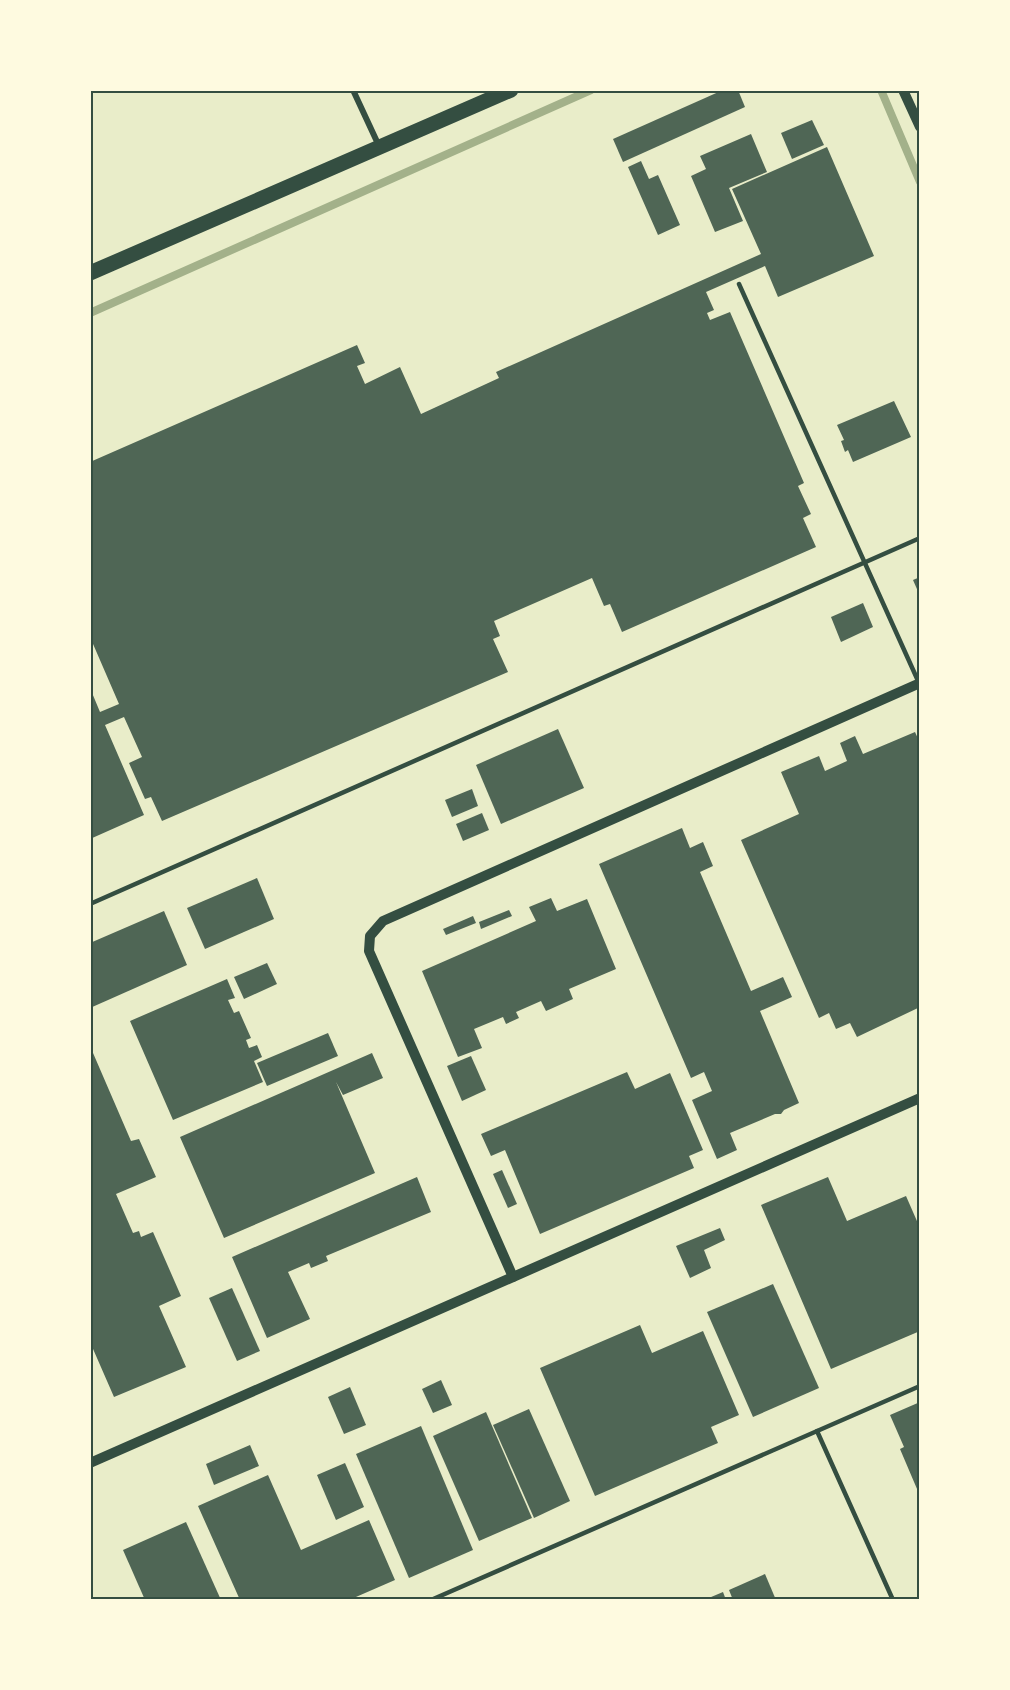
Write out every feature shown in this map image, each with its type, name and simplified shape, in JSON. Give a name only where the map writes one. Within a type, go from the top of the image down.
[{"type":"main road","points":[[90,273],[511,90]]},
{"type":"street","points":[[353,90],[379,147]]},
{"type":"street","points":[[903,90],[920,128]]},
{"type":"street","points":[[513,1277],[369,951],[370,936],[383,921],[919,683]]},
{"type":"street","points":[[90,1463],[920,1098]]},
{"type":"lane","points":[[739,284],[919,683]]},
{"type":"lane","points":[[90,903],[920,538]]},
{"type":"lane","points":[[431,1600],[920,1386]]},
{"type":"lane","points":[[817,1431],[893,1600]]},
{"type":"building","points":[[723,90],[738,90],[745,107],[623,162],[613,139]]},
{"type":"building","points":[[812,120],[824,145],[792,159],[781,133]]},
{"type":"building","points":[[751,134],[767,172],[729,188],[743,221],[715,232],[691,176],[706,169],[700,156]]},
{"type":"building","points":[[827,147],[874,256],[778,297],[765,266],[706,292],[714,310],[707,313],[710,320],[730,312],[804,483],[798,486],[811,514],[803,518],[816,547],[622,632],[610,604],[604,606],[592,578],[494,621],[500,636],[493,639],[508,672],[162,821],[151,797],[145,799],[129,763],[142,757],[124,717],[105,725],[144,815],[90,839],[90,688],[100,712],[119,704],[90,637],[90,462],[357,345],[365,363],[357,366],[365,384],[400,367],[421,414],[499,378],[496,372],[761,254],[732,189]]},
{"type":"building","points":[[641,161],[649,179],[658,175],[680,225],[658,235],[628,167]]},
{"type":"building","points":[[894,401],[911,437],[853,462],[848,450],[845,452],[841,441],[844,440],[837,425]]},
{"type":"building","points":[[920,577],[920,596],[913,580]]},
{"type":"building","points":[[863,603],[873,627],[841,642],[831,617]]},
{"type":"building","points":[[558,729],[584,788],[501,824],[476,765]]},
{"type":"building","points":[[915,732],[920,743],[920,1007],[857,1037],[850,1023],[836,1029],[829,1013],[819,1018],[741,840],[799,814],[781,772],[819,756],[825,771],[847,761],[840,743],[855,736],[863,754]]},
{"type":"building","points":[[472,789],[478,806],[452,817],[445,800]]},
{"type":"building","points":[[482,813],[489,830],[463,841],[456,824]]},
{"type":"building","points":[[682,828],[690,848],[703,842],[713,866],[700,872],[751,991],[783,977],[792,997],[760,1011],[799,1103],[784,1110],[781,1114],[775,1114],[730,1133],[737,1150],[717,1159],[692,1100],[712,1091],[704,1072],[691,1078],[599,864]]},
{"type":"building","points":[[257,878],[274,919],[205,949],[187,908]]},
{"type":"building","points":[[551,898],[557,911],[587,899],[616,969],[569,989],[573,999],[546,1011],[541,1001],[516,1012],[519,1018],[506,1024],[503,1017],[474,1029],[482,1048],[458,1057],[422,971],[536,921],[529,907]]},
{"type":"building","points":[[509,910],[512,916],[481,929],[479,922]]},
{"type":"building","points":[[164,911],[187,965],[90,1008],[90,943]]},
{"type":"building","points":[[473,916],[476,923],[446,935],[443,929]]},
{"type":"building","points":[[267,963],[277,984],[244,999],[234,977]]},
{"type":"building","points":[[227,979],[235,998],[228,1000],[234,1013],[239,1011],[251,1038],[246,1040],[249,1048],[257,1045],[262,1057],[254,1061],[263,1082],[173,1120],[130,1021]]},
{"type":"building","points":[[328,1033],[338,1056],[267,1086],[257,1063]]},
{"type":"building","points":[[90,1046],[131,1141],[139,1139],[156,1177],[116,1194],[133,1233],[139,1231],[141,1237],[153,1232],[181,1296],[159,1306],[186,1367],[114,1397],[90,1342]]},
{"type":"building","points":[[372,1053],[383,1078],[343,1095],[336,1082],[375,1173],[224,1238],[180,1137]]},
{"type":"building","points":[[471,1056],[486,1090],[462,1101],[447,1066]]},
{"type":"building","points":[[627,1072],[635,1089],[670,1073],[703,1150],[689,1156],[694,1168],[540,1234],[505,1150],[491,1156],[481,1134]]},
{"type":"building","points":[[502,1170],[517,1204],[508,1208],[493,1174]]},
{"type":"building","points":[[417,1177],[431,1212],[326,1256],[328,1261],[311,1268],[309,1263],[288,1272],[310,1319],[267,1338],[232,1257]]},
{"type":"building","points":[[828,1177],[847,1221],[906,1196],[920,1228],[920,1331],[831,1369],[761,1205]]},
{"type":"building","points":[[720,1228],[725,1240],[704,1250],[711,1268],[690,1278],[676,1246]]},
{"type":"building","points":[[773,1284],[819,1388],[753,1417],[707,1312]]},
{"type":"building","points":[[232,1288],[260,1351],[237,1361],[209,1298]]},
{"type":"building","points":[[640,1325],[652,1353],[703,1331],[739,1415],[711,1427],[718,1443],[595,1496],[540,1368]]},
{"type":"building","points":[[441,1380],[452,1405],[433,1413],[422,1389]]},
{"type":"building","points":[[350,1387],[366,1425],[344,1434],[328,1397]]},
{"type":"building","points":[[920,1402],[920,1496],[900,1449],[904,1447],[890,1415]]},
{"type":"building","points":[[529,1409],[570,1501],[534,1518],[493,1425]]},
{"type":"building","points":[[486,1412],[532,1518],[479,1541],[433,1436]]},
{"type":"building","points":[[421,1426],[473,1550],[409,1578],[356,1454]]},
{"type":"building","points":[[250,1445],[259,1466],[214,1485],[206,1464]]},
{"type":"building","points":[[345,1463],[364,1507],[336,1520],[317,1475]]},
{"type":"building","points":[[268,1475],[301,1550],[369,1520],[395,1580],[349,1600],[240,1600],[198,1506]]},
{"type":"building","points":[[186,1522],[221,1600],[145,1600],[123,1550]]},
{"type":"building","points":[[765,1574],[776,1600],[733,1600],[729,1590]]},
{"type":"building","points":[[723,1592],[726,1600],[704,1600]]},
{"type":"waterway","points":[[90,313],[591,90]]},
{"type":"waterway","points":[[881,90],[920,182]]}]
